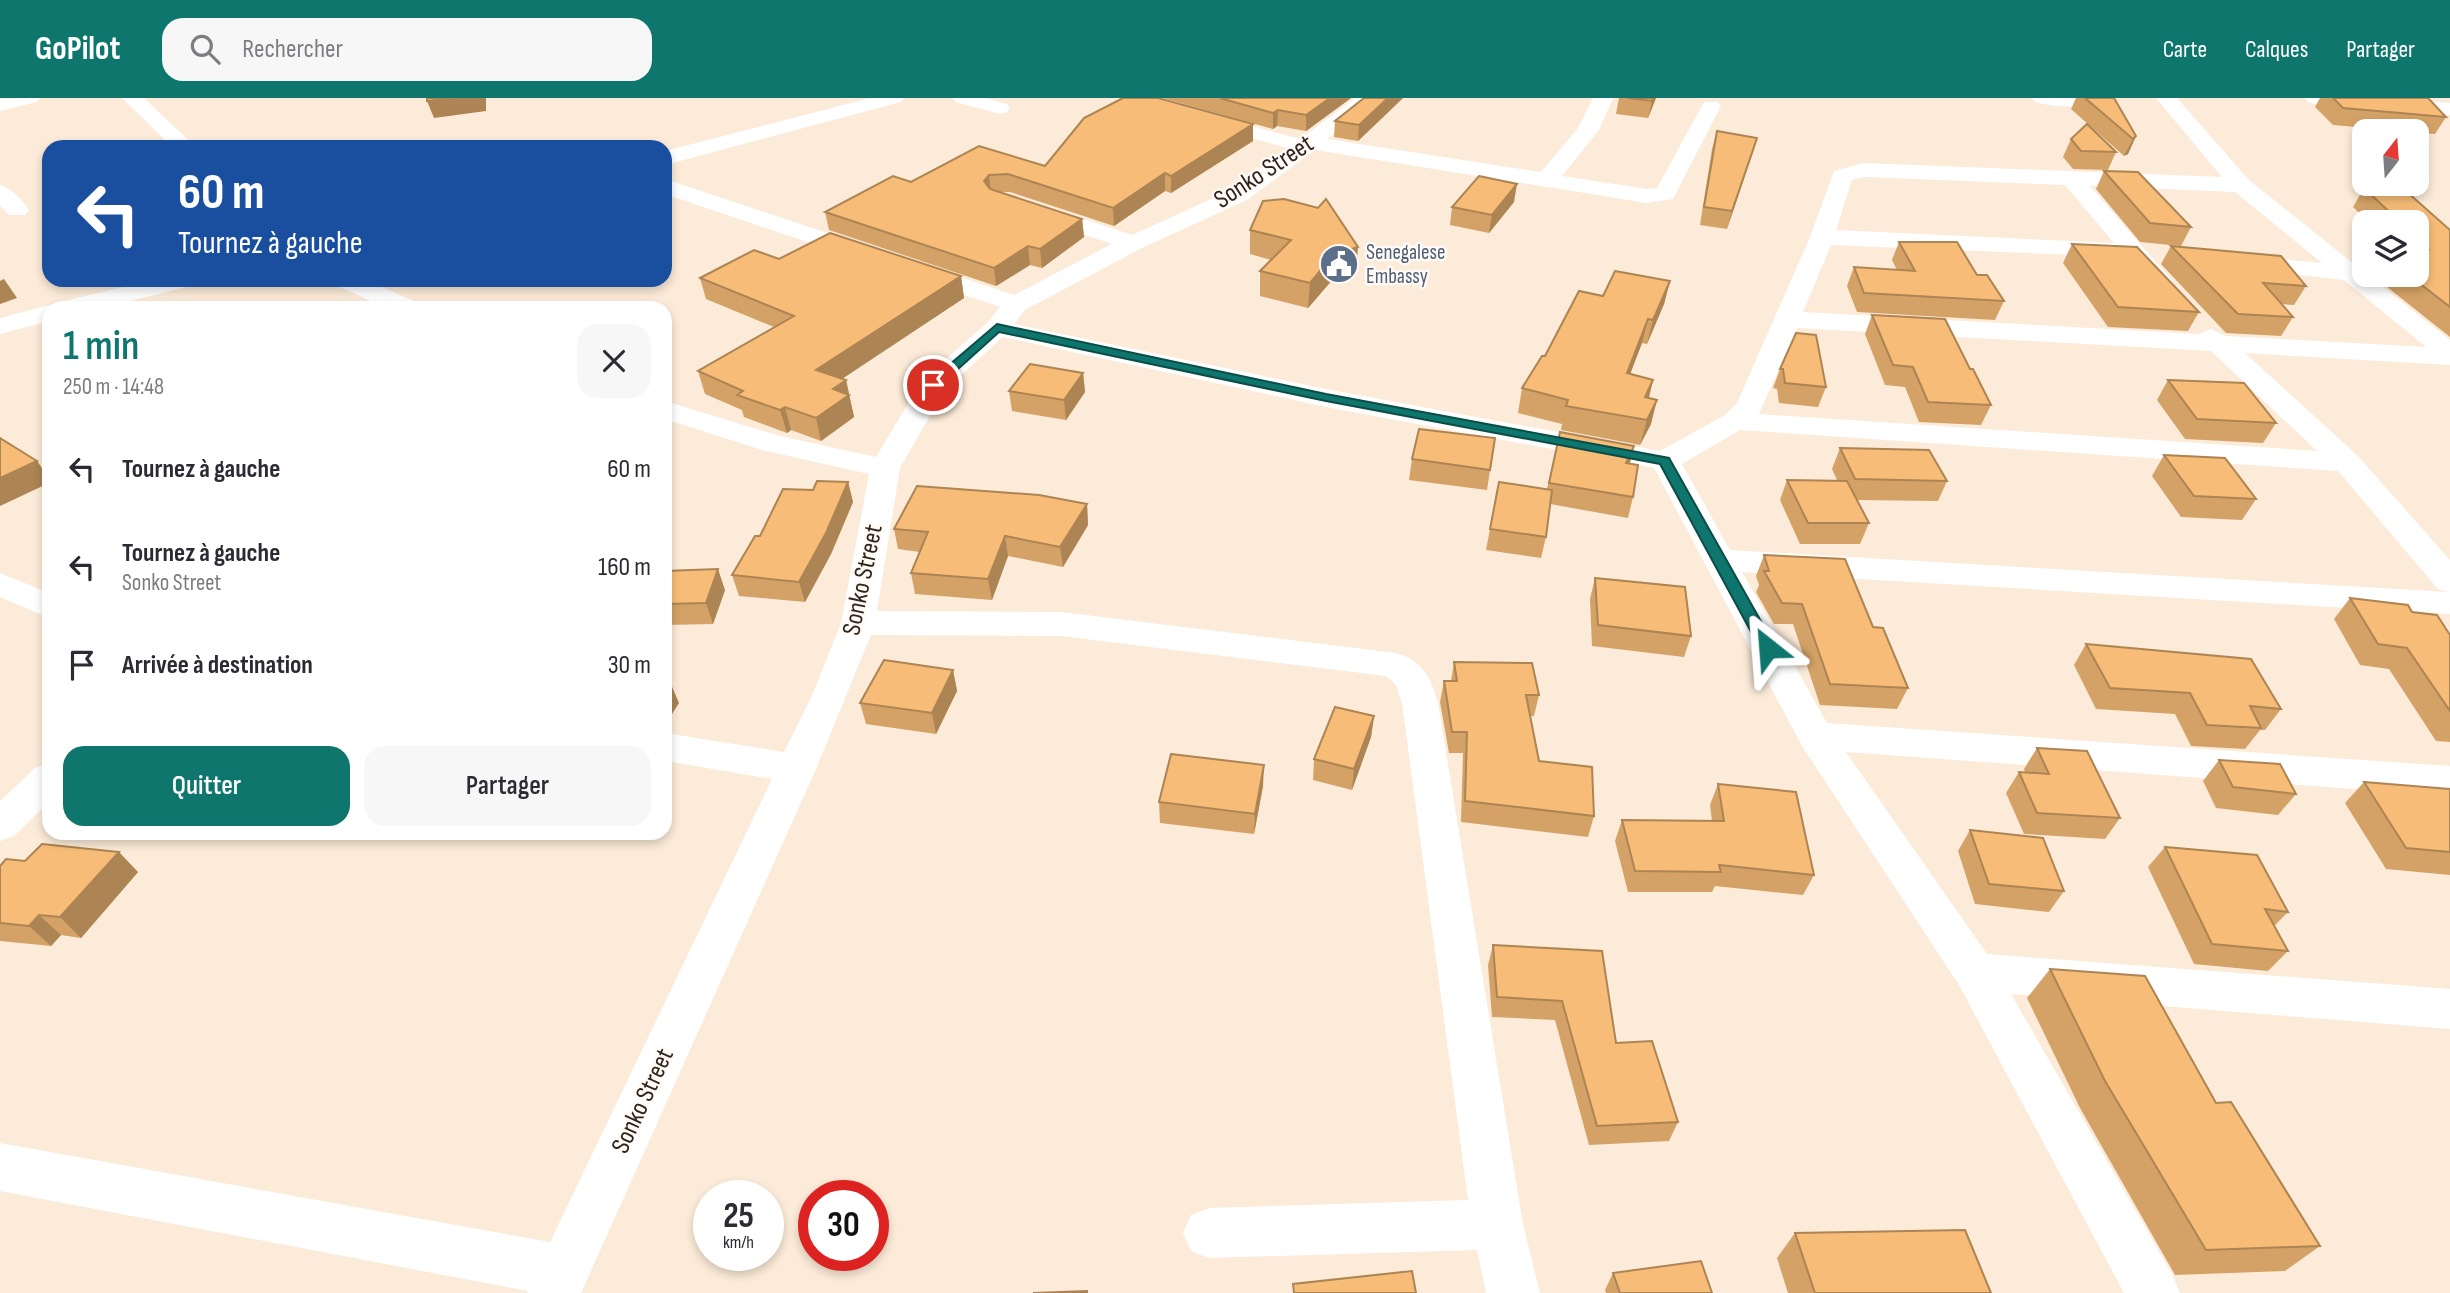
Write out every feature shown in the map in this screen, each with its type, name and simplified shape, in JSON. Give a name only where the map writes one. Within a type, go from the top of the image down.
[{"type":"street","points":[[0,105],[30,98]]},
{"type":"street","points":[[132,98],[177,140]]},
{"type":"street","points":[[672,156],[894,98]]},
{"type":"street","points":[[963,98],[1000,108]]},
{"type":"street","points":[[1546,181],[1588,130],[1603,98]]},
{"type":"street","points":[[2042,98],[2078,101],[2099,98]]},
{"type":"street","points":[[2166,98],[2241,185],[2450,355]]},
{"type":"street","points":[[2315,98],[2441,108]]},
{"type":"street","name":"Sonko Street","points":[[559,1282],[832,691],[858,623],[885,468],[933,385],[1006,316],[1133,243],[1239,195],[1309,145],[1358,100]]},
{"type":"street","points":[[1190,115],[1309,145],[1623,194],[1665,194],[1711,106]]},
{"type":"street","points":[[672,189],[1006,316],[1326,398],[1665,461],[1735,421],[1751,407],[1822,237],[1842,176],[1864,170],[2241,185]]},
{"type":"street","points":[[2073,180],[2131,251],[2183,307],[2218,344],[2347,462],[2450,581]]},
{"type":"street","points":[[0,192],[17,210]]},
{"type":"street","points":[[1014,203],[1133,243]]},
{"type":"street","points":[[1822,237],[2172,255]]},
{"type":"street","points":[[2213,260],[2348,273]]},
{"type":"street","points":[[98,301],[156,287]]},
{"type":"street","points":[[360,287],[392,301]]},
{"type":"street","points":[[0,326],[42,315]]},
{"type":"street","points":[[1787,319],[2450,355]]},
{"type":"street","points":[[672,412],[773,444],[885,468]]},
{"type":"street","points":[[1735,421],[2347,462]]},
{"type":"street","points":[[1665,461],[1815,736],[1975,972],[2153,1293]]},
{"type":"street","points":[[1720,560],[2450,603]]},
{"type":"street","points":[[0,584],[42,604]]},
{"type":"street","points":[[858,623],[1061,624],[1396,665],[1413,679],[1420,703],[1497,1224],[1513,1293]]},
{"type":"street","points":[[1815,736],[2450,781]]},
{"type":"street","points":[[672,748],[797,769]]},
{"type":"street","points":[[0,825],[42,785]]},
{"type":"street","points":[[1975,972],[2450,1009]]},
{"type":"street","points":[[0,1167],[559,1282]]},
{"type":"street","points":[[1209,1233],[1497,1224]]},
{"type":"building","points":[[427,98],[451,98],[427,101]]},
{"type":"building","points":[[1123,98],[1158,98],[1253,124],[1171,176],[1165,173],[1113,208],[1008,174],[989,175],[984,181],[990,189],[1082,219],[1040,249],[1028,246],[994,268],[825,212],[893,176],[911,182],[979,146],[1045,166],[1084,118]]},
{"type":"building","points":[[1220,98],[1330,98],[1306,115],[1278,110],[1273,113]]},
{"type":"building","points":[[1364,98],[1388,98],[1359,125],[1335,121]]},
{"type":"building","points":[[1628,98],[1653,98],[1652,101]]},
{"type":"building","points":[[2085,98],[2114,98],[2136,136],[2133,139]]},
{"type":"building","points":[[2333,98],[2428,98],[2446,117],[2343,108]]},
{"type":"building","points":[[2087,124],[2116,152],[2081,151],[2071,139]]},
{"type":"building","points":[[1717,131],[1757,138],[1732,211],[1704,207]]},
{"type":"building","points":[[2104,171],[2138,172],[2191,227],[2150,223]]},
{"type":"building","points":[[1479,176],[1517,184],[1492,215],[1452,207]]},
{"type":"building","points":[[2372,196],[2412,196],[2427,210],[2387,210]]},
{"type":"building","points":[[1284,199],[1318,208],[1326,199],[1358,247],[1334,254],[1310,283],[1260,271],[1291,240],[1250,230],[1263,201]]},
{"type":"building","points":[[2429,211],[2450,230],[2450,307],[2424,287],[2429,287]]},
{"type":"building","points":[[830,233],[961,276],[816,370],[846,380],[833,389],[849,395],[816,418],[785,407],[780,410],[737,395],[743,391],[698,371],[794,316],[700,278],[754,250],[779,259]]},
{"type":"building","points":[[1899,242],[1957,242],[1977,275],[1987,275],[2004,301],[1864,293],[1854,267],[1915,271]]},
{"type":"building","points":[[2072,244],[2137,247],[2199,312],[2118,307]]},
{"type":"building","points":[[2171,246],[2281,256],[2306,286],[2263,283],[2293,317],[2238,314]]},
{"type":"building","points":[[1615,271],[1670,281],[1653,320],[1648,319],[1627,373],[1653,380],[1645,397],[1657,400],[1647,420],[1566,406],[1568,400],[1522,388],[1542,356],[1545,356],[1579,291],[1603,296]]},
{"type":"building","points":[[1872,315],[1945,319],[1991,405],[1928,402],[1913,367],[1893,365]]},
{"type":"building","points":[[1796,333],[1816,335],[1826,387],[1785,383],[1783,369],[1780,369]]},
{"type":"building","points":[[1030,364],[1083,373],[1064,400],[1009,391]]},
{"type":"building","points":[[2168,380],[2244,383],[2276,423],[2197,419]]},
{"type":"building","points":[[1419,429],[1495,438],[1490,470],[1412,459]]},
{"type":"building","points":[[1560,432],[1634,446],[1626,463],[1638,465],[1633,497],[1549,483]]},
{"type":"building","points":[[0,438],[37,461],[0,478]]},
{"type":"building","points":[[1840,448],[1929,450],[1947,481],[1855,479]]},
{"type":"building","points":[[2164,455],[2225,458],[2256,499],[2194,496]]},
{"type":"building","points":[[1787,480],[1847,481],[1869,523],[1808,523]]},
{"type":"building","points":[[817,481],[848,482],[826,533],[799,582],[732,575],[755,536],[760,536],[783,489],[813,490]]},
{"type":"building","points":[[1499,482],[1552,490],[1546,537],[1490,529]]},
{"type":"building","points":[[917,486],[1039,495],[1087,504],[1060,547],[1005,536],[988,579],[911,573],[928,532],[894,529]]},
{"type":"building","points":[[1764,555],[1845,559],[1873,627],[1883,628],[1908,688],[1830,684],[1802,604],[1782,603],[1764,571],[1769,571]]},
{"type":"building","points":[[718,569],[706,603],[672,604],[672,571]]},
{"type":"building","points":[[1595,578],[1685,587],[1691,636],[1598,625]]},
{"type":"building","points":[[2350,598],[2408,605],[2412,612],[2437,615],[2450,635],[2450,711],[2407,648],[2378,644]]},
{"type":"building","points":[[2086,644],[2251,659],[2281,709],[2250,706],[2261,728],[2207,725],[2190,693],[2110,688]]},
{"type":"building","points":[[884,660],[953,670],[932,713],[860,703]]},
{"type":"building","points":[[1454,662],[1532,663],[1539,695],[1526,695],[1539,761],[1592,767],[1594,816],[1465,801],[1467,732],[1452,732],[1444,681],[1457,681]]},
{"type":"building","points":[[1335,707],[1374,716],[1354,769],[1314,759]]},
{"type":"building","points":[[2037,748],[2087,751],[2120,818],[2037,813],[2019,772],[2049,774]]},
{"type":"building","points":[[1171,754],[1264,765],[1255,814],[1159,802]]},
{"type":"building","points":[[2219,760],[2280,764],[2296,794],[2233,787]]},
{"type":"building","points":[[2364,782],[2450,789],[2450,852],[2406,848]]},
{"type":"building","points":[[1718,784],[1796,792],[1814,875],[1719,865],[1721,872],[1635,871],[1622,820],[1724,821]]},
{"type":"building","points":[[1970,830],[2043,838],[2064,891],[1989,884]]},
{"type":"building","points":[[42,844],[119,852],[60,917],[39,915],[29,926],[0,923],[0,866],[6,859],[25,861]]},
{"type":"building","points":[[2165,847],[2257,855],[2288,912],[2265,909],[2288,951],[2212,944]]},
{"type":"building","points":[[1493,945],[1602,951],[1616,1043],[1652,1041],[1678,1122],[1597,1126],[1562,1001],[1497,997]]},
{"type":"building","points":[[2050,969],[2145,976],[2216,1103],[2231,1102],[2320,1246],[2206,1250],[2105,1081]]},
{"type":"building","points":[[1965,1230],[1991,1293],[1815,1293],[1795,1233]]},
{"type":"building","points":[[1701,1261],[1712,1293],[1620,1293],[1613,1273]]},
{"type":"building","points":[[1412,1271],[1416,1293],[1294,1293],[1293,1284]]},
{"type":"building","points":[[1087,1291],[1087,1293],[1033,1293]]},
{"type":"place","name":"Senegalese Embassy","points":[[1339,264]]},
{"type":"route","points":[[933,385],[997,328],[1326,398],[1665,461],[1768,648]]}]
